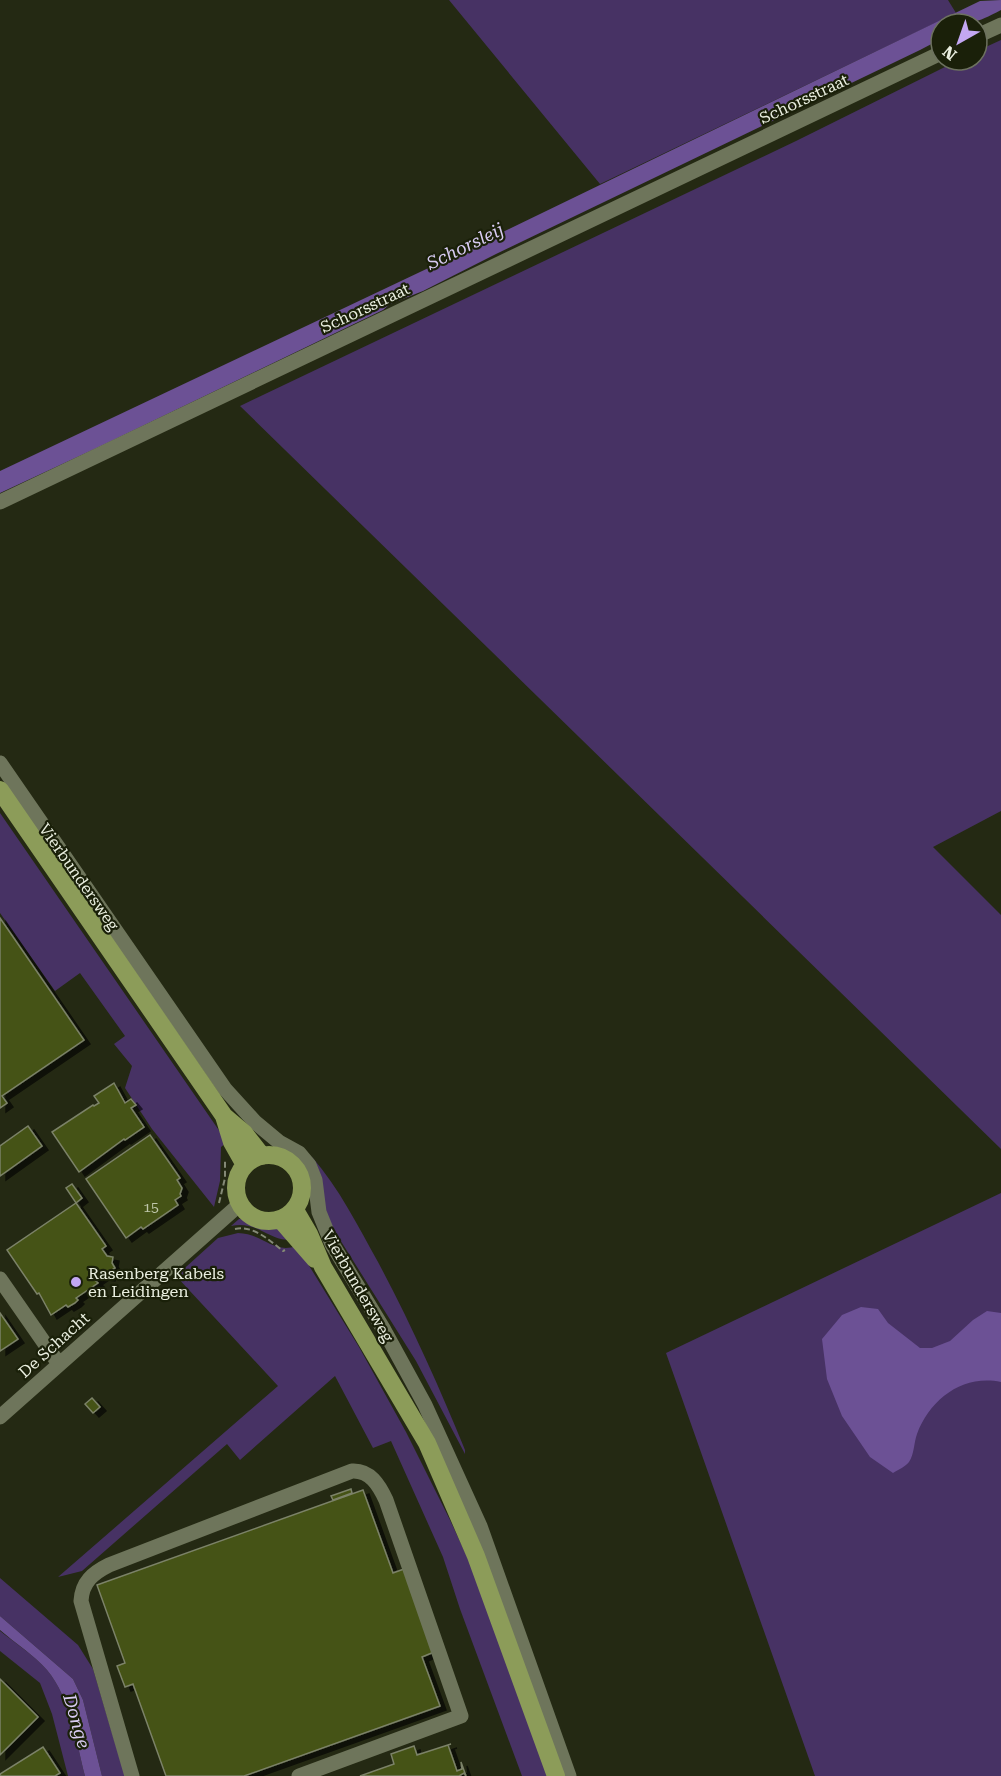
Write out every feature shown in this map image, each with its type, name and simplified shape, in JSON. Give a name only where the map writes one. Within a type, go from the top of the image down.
[{"type":"main road","name":"Vierbundersweg","points":[[0,790],[75,886],[224,1116],[232,1142],[245,1165]]},
{"type":"main road","name":"Vierbundersweg","points":[[224,1116],[244,1133],[262,1156]]},
{"type":"main road","points":[[274,1155],[294,1166],[301,1176],[303,1188],[301,1200],[288,1215],[269,1222],[257,1220],[247,1213],[236,1194],[239,1173],[245,1165],[262,1156],[274,1155]]},
{"type":"main road","name":"Vierbundersweg","points":[[288,1215],[297,1240],[323,1267],[427,1443],[533,1694],[556,1776]]},
{"type":"street","name":"Schorsstraat","points":[[0,502],[929,59]]},
{"type":"street","name":"Vierbundersweg","points":[[0,763],[75,886],[225,1089],[255,1122],[279,1142],[299,1153],[309,1165],[315,1180],[319,1212],[332,1244],[384,1330],[425,1405],[480,1526],[533,1694],[569,1776]]},
{"type":"street","name":"De Schacht","points":[[0,1417],[240,1204]]},
{"type":"street","points":[[0,1279],[59,1365]]},
{"type":"street","points":[[132,1776],[81,1601],[82,1590],[87,1580],[96,1571],[109,1565],[352,1471],[358,1471],[373,1479],[386,1500],[461,1716],[299,1776]]},
{"type":"shaded area","points":[[449,0],[948,0],[955,12],[929,12],[929,26],[600,184]]},
{"type":"shaded area","points":[[1001,40],[1001,811],[933,847],[1001,915],[1001,1149],[240,406],[796,141],[935,72],[989,72],[989,46]]},
{"type":"shaded area","points":[[0,813],[227,1142],[221,1147],[220,1181],[214,1207],[152,1129],[125,1088],[132,1066],[114,1044],[125,1036],[80,973],[55,991],[0,913]]},
{"type":"shaded area","points":[[312,1157],[348,1208],[390,1285],[434,1378],[465,1454],[416,1361],[327,1219]]},
{"type":"shaded area","points":[[1001,1193],[1001,1776],[815,1776],[666,1353]]},
{"type":"shaded area","points":[[252,1218],[266,1222],[277,1221],[292,1239],[284,1240],[249,1226],[231,1226],[239,1219]]},
{"type":"shaded area","points":[[238,1233],[247,1234],[274,1246],[288,1248],[297,1246],[359,1347],[406,1432],[478,1580],[548,1776],[522,1776],[443,1557],[391,1441],[373,1448],[335,1376],[240,1460],[227,1444],[82,1571],[58,1577],[278,1386],[176,1276],[218,1238]]},
{"type":"shaded area","points":[[0,1578],[78,1645],[93,1669],[125,1776],[102,1776],[83,1700],[73,1679],[0,1616]]},
{"type":"shaded area","points":[[0,1631],[36,1659],[55,1681],[72,1721],[85,1776],[68,1776],[52,1714],[40,1683],[0,1651]]},
{"type":"water","points":[[1001,0],[1001,10],[989,16],[989,12],[957,12],[980,1]]},
{"type":"water","points":[[929,26],[929,45],[920,50],[0,493],[0,471],[439,263]]},
{"type":"water","points":[[861,1307],[878,1309],[888,1323],[920,1348],[932,1348],[950,1341],[973,1320],[987,1311],[1001,1313],[1001,1382],[974,1382],[961,1386],[939,1400],[923,1421],[909,1462],[893,1473],[870,1457],[842,1416],[827,1379],[822,1339],[842,1315]]},
{"type":"water","name":"Donge","points":[[0,1616],[73,1679],[83,1700],[102,1776],[85,1776],[72,1721],[62,1694],[47,1670],[0,1630]]},
{"type":"building","points":[[0,918],[84,1040],[2,1096],[7,1103],[0,1108]]},
{"type":"building","points":[[114,1083],[125,1103],[131,1099],[136,1105],[131,1108],[144,1127],[79,1172],[52,1132],[99,1103],[94,1096]]},
{"type":"building","points":[[28,1126],[42,1146],[0,1176],[0,1146]]},
{"type":"building","points":[[150,1135],[180,1178],[177,1180],[182,1188],[181,1196],[175,1200],[178,1205],[126,1238],[86,1179]]},
{"type":"building","points":[[72,1184],[82,1198],[76,1203],[66,1188]]},
{"type":"building","points":[[76,1203],[106,1246],[102,1249],[107,1256],[113,1257],[112,1263],[115,1268],[110,1271],[109,1277],[103,1276],[96,1281],[98,1283],[76,1298],[78,1300],[75,1303],[68,1307],[66,1305],[51,1315],[39,1293],[37,1294],[7,1250]]},
{"type":"building","points":[[0,1313],[18,1339],[0,1351]]},
{"type":"building","points":[[92,1398],[100,1407],[93,1413],[85,1404]]},
{"type":"building","points":[[351,1489],[352,1493],[333,1500],[331,1496]]},
{"type":"building","points":[[363,1490],[393,1573],[404,1569],[434,1652],[422,1657],[440,1706],[244,1776],[166,1776],[133,1684],[125,1687],[117,1666],[125,1663],[97,1585]]},
{"type":"building","points":[[0,1679],[38,1717],[0,1755]]},
{"type":"building","points":[[451,1744],[448,1745],[457,1771],[462,1769],[461,1762],[466,1776],[464,1773],[459,1776],[360,1776],[394,1764],[391,1754],[414,1746],[417,1755]]},
{"type":"building","points":[[43,1747],[60,1773],[55,1776],[1,1776],[0,1774]]},
{"type":"place","name":"Rasenberg Kabels en Leidingen","points":[[76,1282]]},
{"type":"water label","name":"Schorsleij","points":[[465,246]]}]
